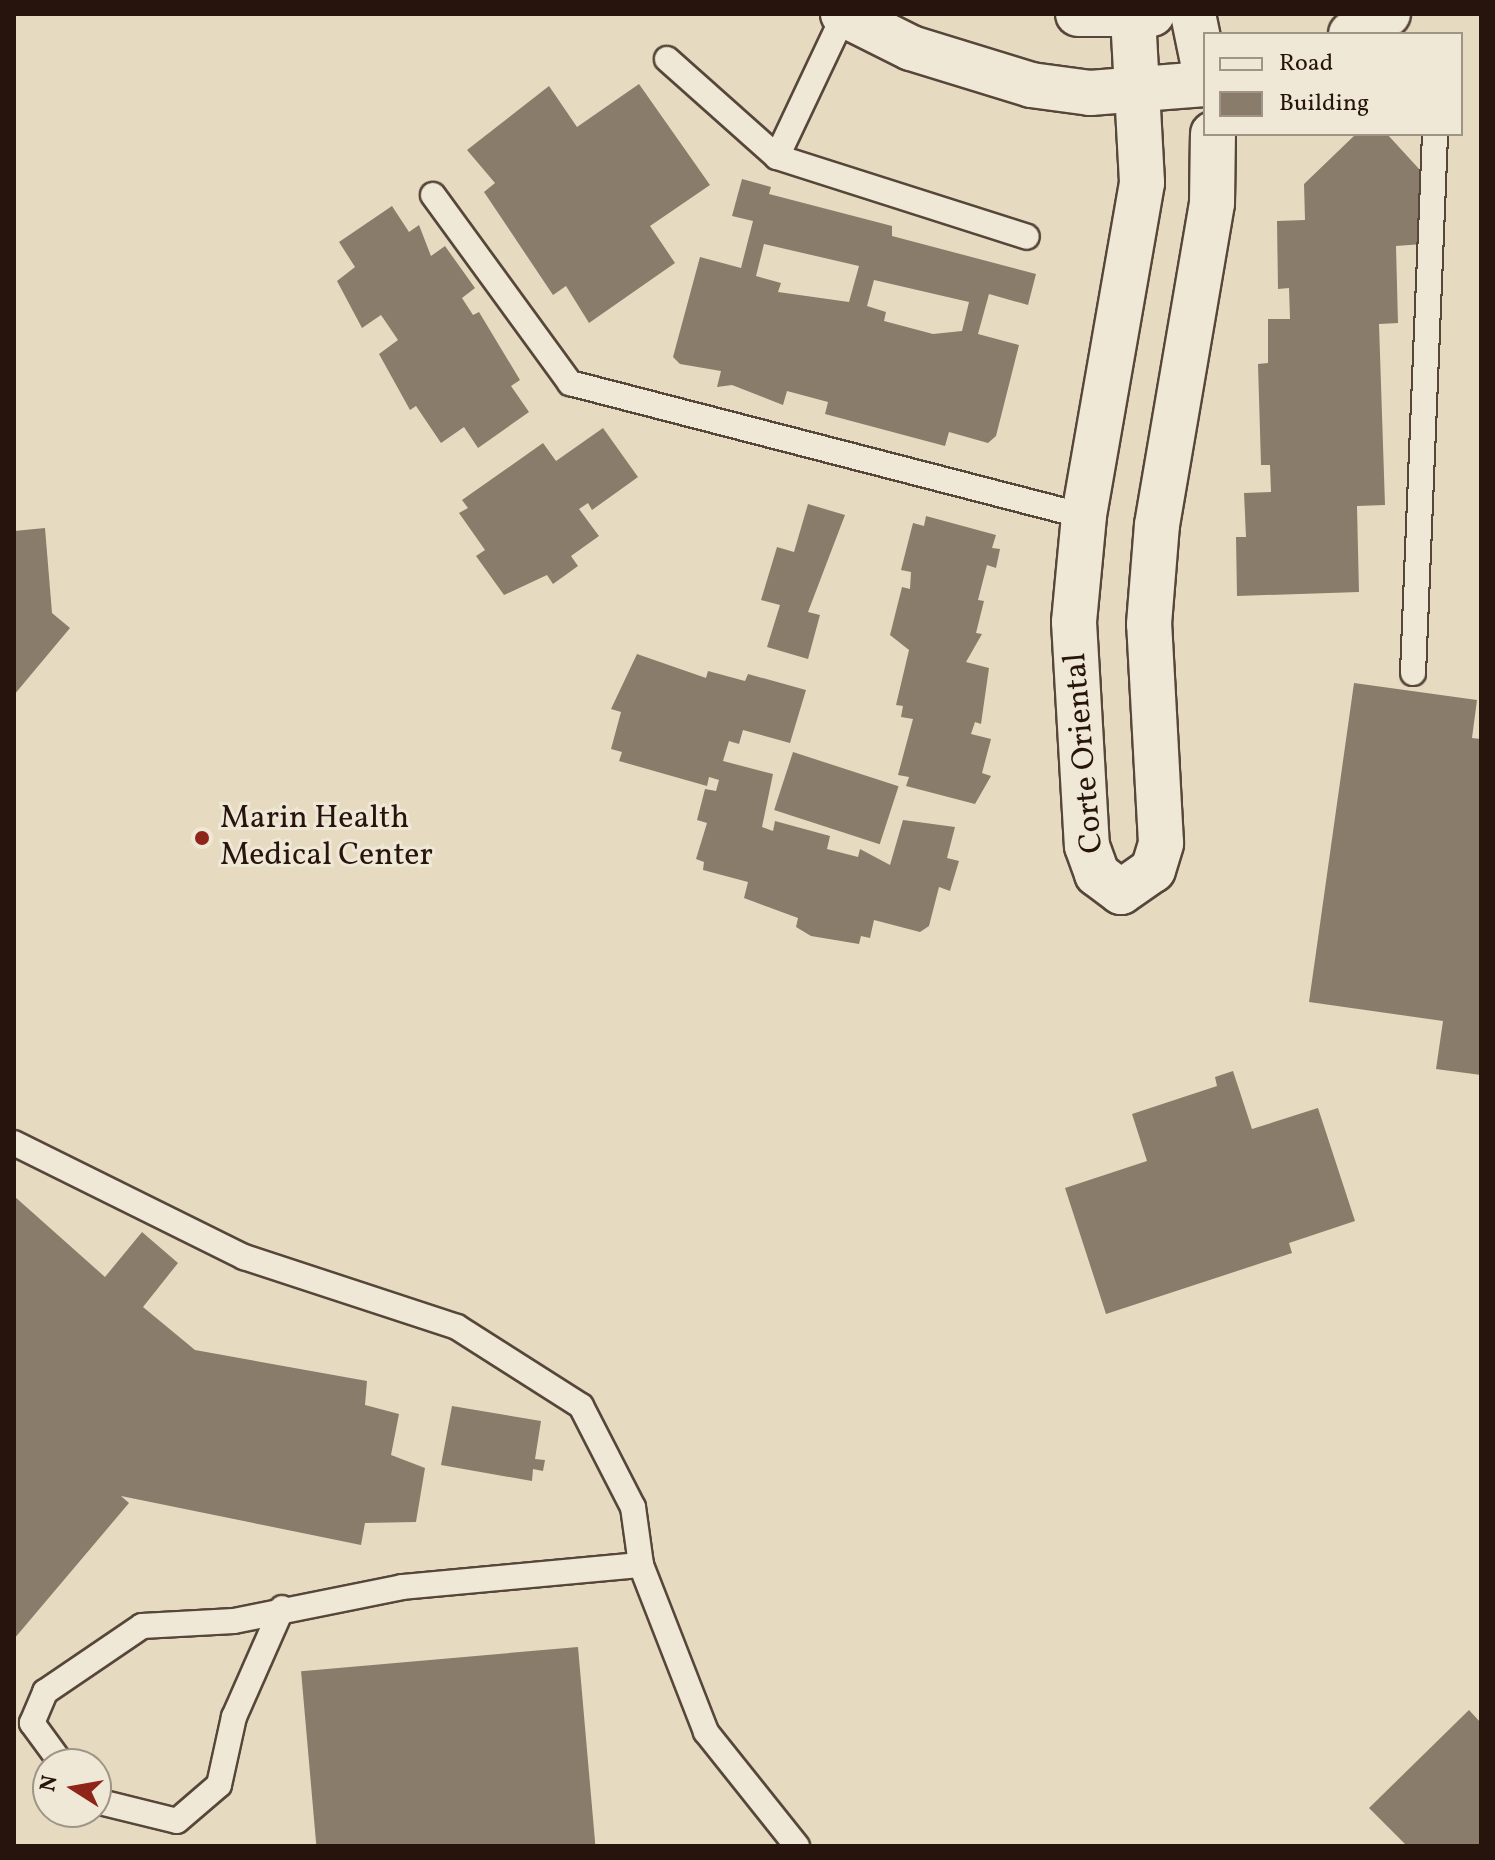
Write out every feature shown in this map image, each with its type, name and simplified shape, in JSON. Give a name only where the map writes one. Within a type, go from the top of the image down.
[{"type":"street","points":[[844,14],[973,71],[1031,85],[1142,92],[1203,84]]},
{"type":"street","points":[[1078,14],[1143,15]]},
{"type":"street","points":[[1193,14],[1203,62]]},
{"type":"street","points":[[1355,32],[1388,14]]},
{"type":"street","name":"Corte Oriental","points":[[1143,15],[1142,183],[1084,516],[1074,622],[1087,846],[1097,874],[1121,892],[1153,870],[1161,843],[1150,610],[1157,525],[1212,203],[1213,136]]},
{"type":"lane","points":[[777,157],[844,14]]},
{"type":"lane","points":[[667,59],[777,157],[1027,237]]},
{"type":"lane","points":[[1413,673],[1435,136]]},
{"type":"lane","points":[[433,195],[570,383],[1084,516]]},
{"type":"lane","points":[[14,1143],[244,1257],[457,1327],[581,1406],[633,1507],[641,1565],[706,1732],[797,1846]]},
{"type":"lane","points":[[50,1748],[32,1723],[45,1692],[142,1626],[234,1621],[282,1608],[402,1587],[641,1565]]},
{"type":"lane","points":[[112,1805],[177,1821],[219,1785],[234,1717],[282,1608]]},
{"type":"building","points":[[639,84],[710,185],[650,226],[675,263],[589,323],[566,286],[553,295],[484,192],[495,183],[467,150],[549,86],[577,127]]},
{"type":"building","points":[[1354,136],[1389,136],[1420,170],[1423,244],[1396,246],[1398,323],[1379,324],[1385,505],[1357,506],[1359,592],[1237,596],[1236,537],[1246,537],[1244,493],[1271,492],[1270,465],[1261,465],[1258,364],[1268,363],[1268,319],[1290,319],[1289,288],[1278,289],[1277,221],[1305,220],[1304,184]]},
{"type":"building","points":[[742,179],[771,187],[769,194],[892,226],[892,236],[1036,274],[1028,305],[989,294],[978,334],[1019,345],[996,436],[988,443],[949,432],[945,446],[825,414],[828,402],[787,391],[783,405],[732,385],[717,387],[721,371],[680,364],[673,357],[700,257],[741,268],[753,221],[732,216]],"holes":[[[764,244],[859,266],[849,302],[778,292],[781,283],[756,276]],[[874,280],[969,302],[962,331],[933,334],[884,321],[886,312],[867,306]]]},
{"type":"building","points":[[392,206],[409,232],[419,225],[431,256],[445,246],[475,288],[462,298],[473,315],[479,312],[520,380],[511,386],[529,412],[478,448],[464,427],[441,443],[416,406],[410,410],[379,354],[398,340],[381,315],[362,328],[337,281],[355,267],[339,242]]},
{"type":"building","points":[[603,428],[638,477],[592,510],[588,503],[579,509],[599,536],[571,556],[578,566],[553,584],[547,575],[504,595],[476,556],[485,550],[459,513],[468,508],[462,500],[543,443],[556,461]]},
{"type":"building","points":[[808,504],[845,515],[808,612],[820,615],[808,659],[767,647],[780,605],[761,600],[777,547],[794,552]]},
{"type":"building","points":[[926,516],[996,535],[992,548],[1000,549],[996,568],[987,565],[978,600],[984,601],[976,633],[982,634],[966,662],[989,668],[981,724],[975,722],[971,734],[991,739],[982,773],[991,776],[975,804],[906,786],[909,777],[898,775],[913,719],[901,717],[903,706],[896,705],[909,650],[890,635],[902,587],[910,589],[911,572],[901,570],[913,523],[924,526]]},
{"type":"building","points":[[45,528],[52,613],[70,628],[14,695],[14,531]]},
{"type":"building","points":[[637,654],[706,678],[708,671],[745,681],[748,674],[806,690],[790,743],[743,730],[739,744],[729,741],[723,761],[773,774],[762,827],[773,831],[775,821],[830,836],[827,849],[858,857],[860,849],[890,865],[903,820],[955,827],[947,858],[959,861],[950,891],[939,887],[929,926],[920,932],[874,920],[870,938],[861,936],[859,944],[811,936],[796,927],[798,918],[744,898],[748,882],[703,870],[704,862],[696,859],[707,823],[697,820],[705,789],[716,791],[719,780],[709,777],[707,786],[619,761],[622,752],[611,749],[621,712],[611,709]]},
{"type":"building","points":[[1354,683],[1477,700],[1472,738],[1481,739],[1481,1075],[1436,1069],[1443,1021],[1309,1002]]},
{"type":"building","points":[[793,752],[899,786],[880,844],[774,810]]},
{"type":"building","points":[[1233,1071],[1252,1129],[1318,1108],[1355,1221],[1289,1243],[1292,1253],[1106,1314],[1065,1188],[1147,1161],[1132,1114],[1217,1086],[1215,1077]]},
{"type":"building","points":[[14,1196],[105,1277],[142,1232],[178,1263],[143,1307],[195,1350],[367,1381],[365,1405],[399,1414],[391,1455],[425,1468],[416,1522],[365,1523],[361,1545],[121,1496],[129,1503],[14,1639]]},
{"type":"building","points":[[452,1406],[541,1421],[535,1459],[545,1460],[543,1471],[533,1469],[532,1481],[441,1465]]},
{"type":"building","points":[[578,1647],[595,1846],[316,1846],[301,1671]]},
{"type":"building","points":[[1469,1710],[1481,1723],[1481,1846],[1407,1846],[1369,1808]]},
{"type":"place","name":"Marin Health Medical Center","points":[[202,838]]}]
